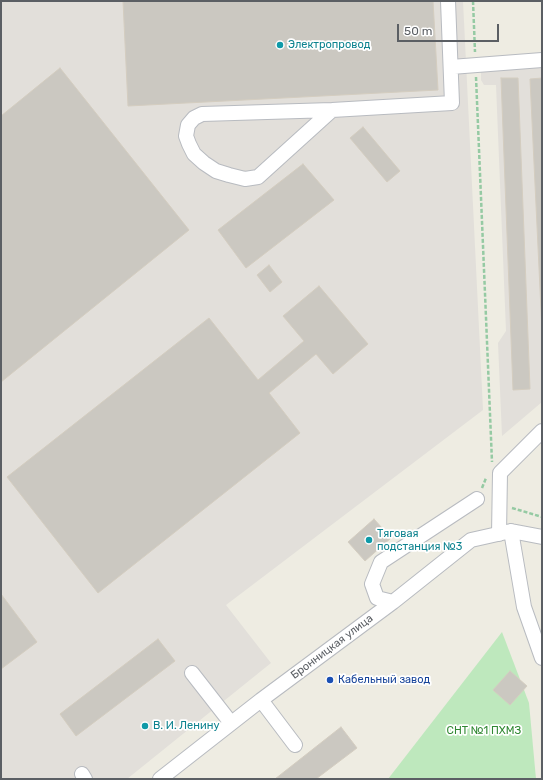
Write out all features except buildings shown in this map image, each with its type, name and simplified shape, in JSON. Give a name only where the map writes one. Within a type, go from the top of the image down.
[{"type":"street","points":[[332,110],[258,177],[245,179],[216,171],[194,154],[186,136],[188,125],[194,118],[202,114],[332,110],[452,103],[448,1]]},
{"type":"street","points":[[451,67],[542,60]]},
{"type":"street","points":[[542,431],[500,472],[505,532],[524,607],[542,658]]},
{"type":"street","points":[[393,602],[377,598],[372,584],[381,562],[477,499]]},
{"type":"street","points":[[505,532],[542,537]]},
{"type":"street","name":"Бронницкая улица","points":[[160,779],[261,700],[393,602],[471,540],[505,532]]},
{"type":"street","points":[[192,673],[232,723]]},
{"type":"street","points":[[261,700],[295,745]]},
{"type":"path","points":[[473,1],[492,463]]},
{"type":"path","points":[[477,499],[486,478]]},
{"type":"shaded area","points":[[1,1],[463,1],[483,410],[226,605],[271,663],[127,779],[1,779]]},
{"type":"shaded area","points":[[542,67],[542,402],[502,436],[498,343],[506,331],[496,85],[484,85],[481,80],[481,71]]},
{"type":"green space","name":"СНТ №1 ПХМЗ","points":[[502,632],[529,703],[536,779],[388,779]]},
{"type":"place","name":"Электропровод","points":[[280,45]]},
{"type":"place","name":"Тяговая подстанция №3","points":[[369,540]]},
{"type":"place","name":"Кабельный завод","points":[[330,680]]},
{"type":"place","name":"В. И. Ленину","points":[[145,726]]}]
